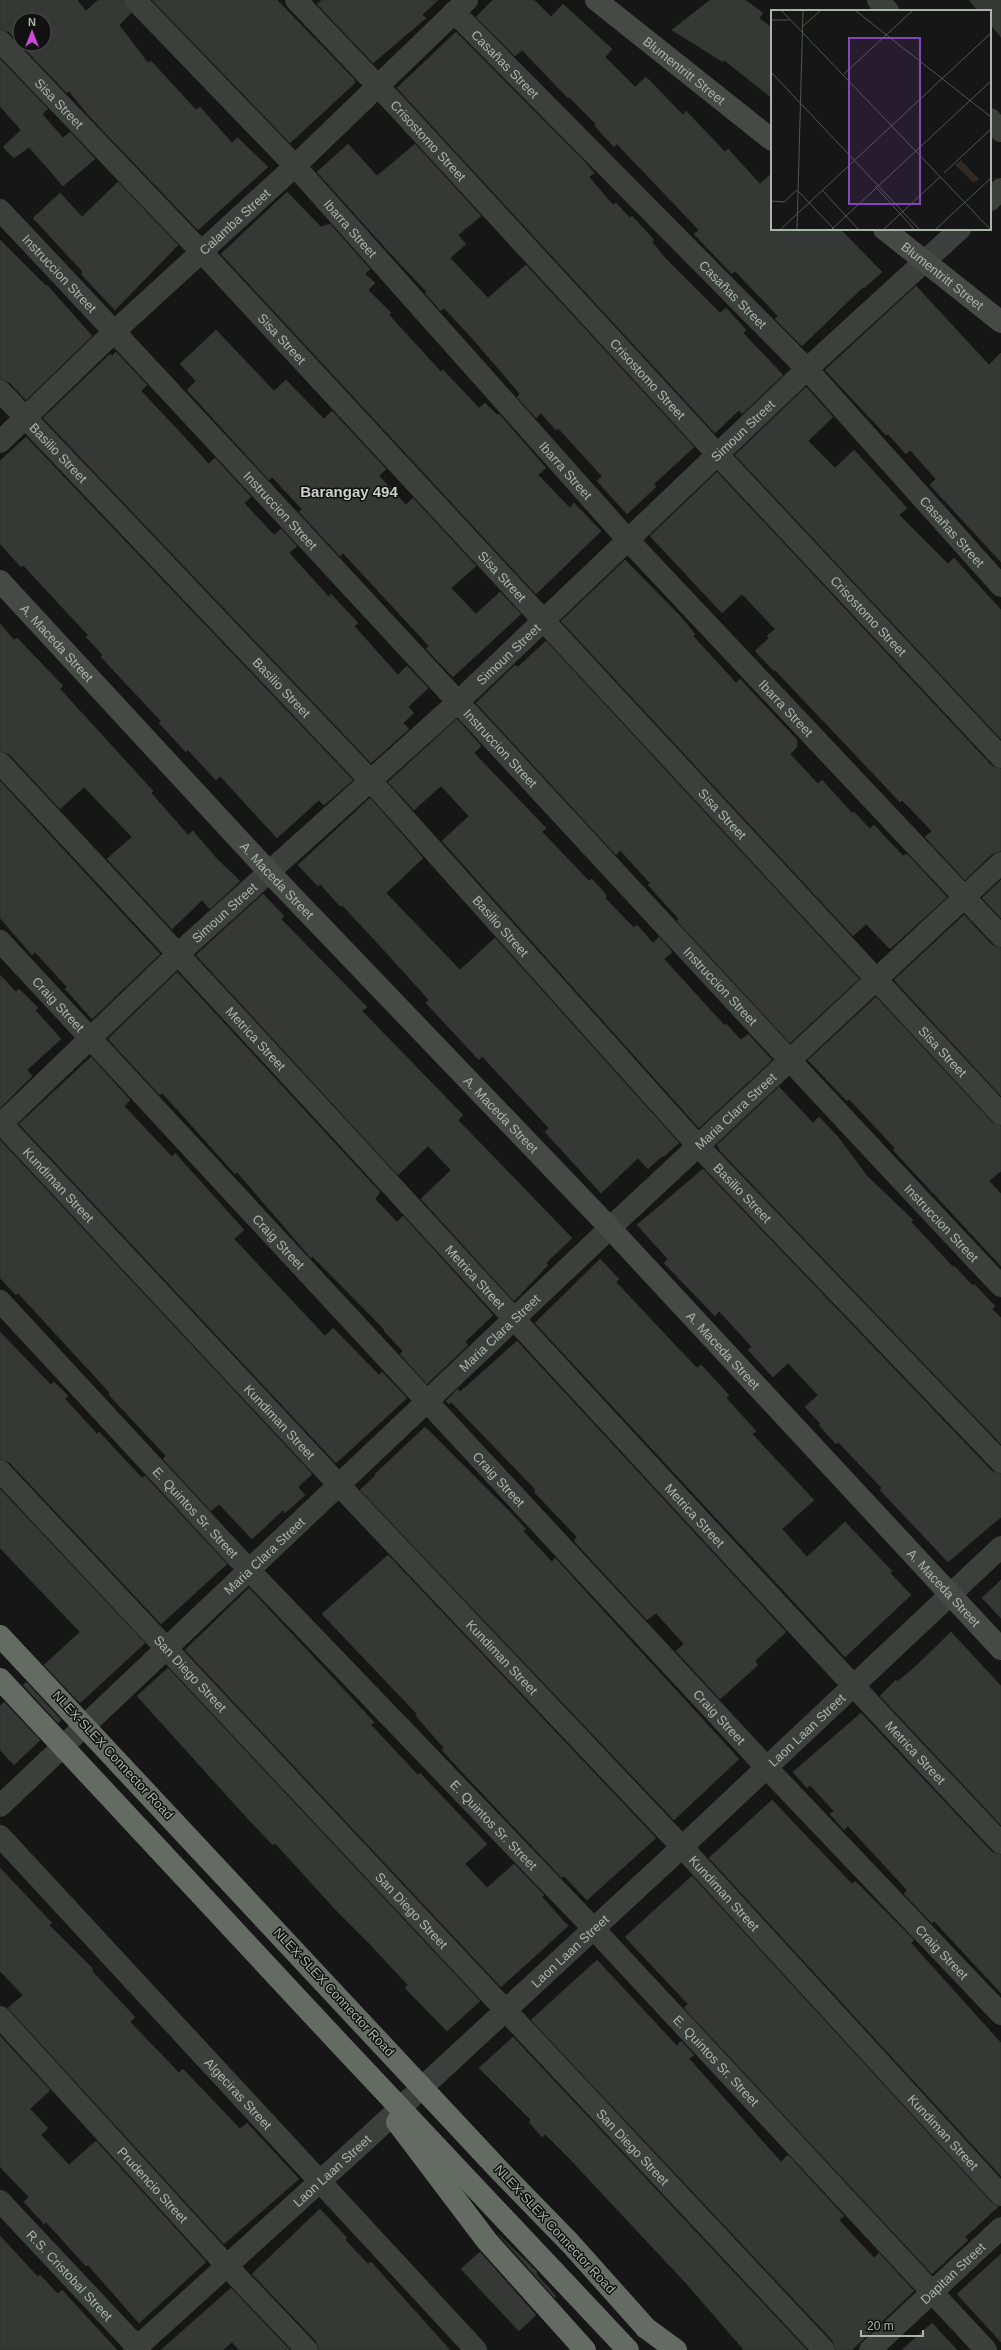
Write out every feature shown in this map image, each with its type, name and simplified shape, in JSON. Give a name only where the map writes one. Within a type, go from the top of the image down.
[{"type":"highway","name":"NLEX-SLEX Connector Road","points":[[0,1636],[499,2170],[570,2243],[666,2350]]},
{"type":"highway","points":[[0,1679],[338,2042],[628,2350]]},
{"type":"highway","points":[[338,2042],[459,2207],[524,2284],[586,2350]]},
{"type":"highway","points":[[646,2328],[676,2350]]},
{"type":"main road","name":"Blumentritt Street","points":[[596,0],[771,139]]},
{"type":"main road","name":"Blumentritt Street","points":[[885,230],[1001,322]]},
{"type":"main road","name":"A. Maceda Street","points":[[0,581],[270,873],[610,1228],[1001,1649]]},
{"type":"street","name":"Ibarra Street","points":[[134,0],[296,166],[628,540],[1001,936]]},
{"type":"street","name":"Crisostomo Street","points":[[296,0],[378,86],[718,455],[1001,757]]},
{"type":"street","points":[[878,0],[887,10]]},
{"type":"street","name":"Calamba Street","points":[[0,442],[115,331],[296,166],[461,6]]},
{"type":"street","name":"Casañas Street","points":[[461,6],[808,369],[1001,586]]},
{"type":"street","name":"Sisa Street","points":[[0,41],[202,252],[1001,1114]]},
{"type":"street","points":[[991,120],[1001,131]]},
{"type":"street","points":[[991,199],[1001,189]]},
{"type":"street","name":"Instruccion Street","points":[[0,210],[115,331],[459,701],[789,1061],[1001,1286]]},
{"type":"street","name":"Simoun Street","points":[[0,1124],[178,954],[270,873],[459,701],[808,369],[926,262],[959,230]]},
{"type":"street","name":"Basilio Street","points":[[0,390],[371,782],[698,1146],[1001,1462]]},
{"type":"street","name":"Metrica Street","points":[[0,763],[178,954],[513,1320],[853,1687],[1001,1844]]},
{"type":"street","name":"Maria Clara Street","points":[[0,1806],[610,1228],[1001,863]]},
{"type":"street","name":"Craig Street","points":[[0,941],[767,1768],[1001,2014]]},
{"type":"street","name":"Kundiman Street","points":[[0,1124],[682,1848],[1001,2195]]},
{"type":"street","name":"E. Quintos Sr. Street","points":[[0,1302],[249,1570],[593,1928],[933,2291],[986,2350]]},
{"type":"street","name":"San Diego Street","points":[[0,1471],[167,1647],[504,2011],[824,2350]]},
{"type":"street","name":"Laon Laan Street","points":[[137,2349],[593,1928],[682,1848],[1001,1546]]},
{"type":"street","name":"Algeciras Street","points":[[0,1836],[476,2350]]},
{"type":"street","name":"Prudencio Street","points":[[0,2017],[226,2266],[307,2350]]},
{"type":"street","name":"R.S. Cristobal Street","points":[[0,2201],[137,2349]]},
{"type":"street","name":"Dapitan Street","points":[[870,2350],[1001,2228]]},
{"type":"building","points":[[0,0],[77,0],[86,11],[98,0],[123,0],[131,13],[119,25],[148,63],[151,61],[196,110],[200,107],[232,143],[238,138],[268,167],[198,230],[89,116],[69,91],[67,93],[28,52],[52,52],[52,12],[12,12],[12,35],[9,32],[0,29]]},
{"type":"building","points":[[152,0],[277,0],[354,79],[355,83],[290,143]]},
{"type":"building","points":[[322,0],[438,0],[422,15],[426,18],[373,63],[317,4]]},
{"type":"building","points":[[493,0],[534,0],[551,17],[563,4],[612,49],[605,57],[635,87],[646,77],[683,115],[686,111],[725,152],[728,149],[760,184],[771,174],[771,230],[841,230],[882,272],[864,288],[863,287],[802,346],[775,319],[778,316],[735,271],[732,274],[694,234],[699,230],[617,144],[614,147],[595,126],[596,124],[569,97],[568,98],[522,50],[515,56],[476,17]]},
{"type":"building","points":[[710,0],[745,0],[763,13],[759,18],[771,27],[771,97],[724,60],[723,62],[672,30]]},
{"type":"building","points":[[969,0],[1001,0],[1001,37],[991,25],[991,10],[977,10]]},
{"type":"building","points":[[456,32],[585,162],[594,173],[589,177],[613,205],[616,203],[630,218],[632,216],[654,240],[652,242],[665,258],[720,313],[726,308],[746,330],[743,333],[783,375],[742,414],[739,410],[715,433],[397,88]]},
{"type":"building","points":[[0,59],[48,109],[42,114],[63,138],[70,132],[95,159],[63,186],[29,147],[14,158],[3,147],[21,130],[0,106]]},
{"type":"building","points":[[348,144],[377,176],[415,144],[481,216],[458,235],[466,244],[450,258],[488,298],[526,265],[694,447],[654,484],[656,487],[627,514],[597,481],[602,476],[558,428],[556,430],[541,413],[536,418],[517,397],[520,394],[472,338],[444,308],[441,311],[425,293],[427,292],[317,172]]},
{"type":"building","points":[[118,182],[178,245],[115,310],[81,274],[83,272],[33,218],[60,193],[82,217]]},
{"type":"building","points":[[287,192],[321,227],[330,224],[370,269],[365,274],[375,283],[368,290],[391,313],[389,315],[441,372],[443,370],[479,408],[485,403],[497,415],[499,414],[546,468],[538,475],[570,508],[574,503],[601,531],[536,594],[221,254]]},
{"type":"building","points":[[0,240],[46,286],[47,285],[92,336],[26,400],[9,382],[0,379]]},
{"type":"building","points":[[916,286],[989,365],[1001,353],[1001,562],[930,485],[936,479],[910,450],[906,454],[888,434],[886,435],[825,370]]},
{"type":"building","points":[[216,330],[274,391],[286,380],[324,419],[332,411],[386,469],[379,476],[406,505],[413,498],[476,566],[451,588],[476,614],[500,592],[521,614],[453,677],[426,649],[429,646],[343,553],[340,556],[299,512],[302,509],[272,477],[269,480],[187,390],[196,381],[180,364]]},
{"type":"building","points":[[116,352],[147,385],[141,391],[209,464],[215,458],[251,497],[244,503],[274,535],[281,529],[297,546],[289,553],[329,597],[331,594],[358,623],[354,626],[398,675],[407,666],[428,688],[408,707],[414,713],[403,723],[409,729],[371,763],[43,418],[110,354],[112,356]]},
{"type":"building","points":[[806,387],[833,417],[808,441],[835,468],[854,450],[907,508],[899,515],[948,564],[954,558],[1001,610],[1001,739],[735,455]]},
{"type":"building","points":[[26,437],[353,780],[324,805],[319,800],[277,838],[220,776],[216,780],[188,750],[186,752],[159,723],[161,721],[101,657],[103,655],[86,637],[88,635],[23,565],[21,567],[0,544],[0,461]]},
{"type":"building","points":[[717,472],[992,766],[1001,769],[1001,851],[992,854],[965,880],[925,837],[932,831],[902,800],[900,802],[775,670],[774,671],[755,651],[769,638],[767,636],[775,629],[742,594],[722,613],[650,536]]},
{"type":"building","points":[[625,560],[680,616],[695,634],[693,636],[736,683],[740,679],[797,740],[797,747],[790,754],[818,784],[822,780],[852,813],[854,812],[870,829],[874,825],[903,856],[907,854],[947,897],[890,949],[866,924],[853,936],[561,621]]},
{"type":"building","points":[[0,624],[14,640],[17,638],[63,686],[60,689],[153,791],[151,793],[188,835],[193,831],[217,859],[240,881],[210,909],[202,900],[172,929],[107,859],[132,837],[84,787],[60,809],[9,754],[0,751]]},
{"type":"building","points":[[546,641],[859,979],[790,1043],[677,921],[679,919],[648,885],[650,883],[620,850],[616,855],[476,703],[515,665],[518,667]]},
{"type":"building","points":[[457,719],[481,746],[474,753],[546,828],[542,832],[589,881],[592,879],[607,896],[605,898],[634,928],[637,925],[653,943],[659,937],[672,952],[664,959],[724,1025],[726,1024],[741,1040],[748,1034],[772,1060],[699,1128],[442,841],[469,816],[441,786],[414,810],[388,782]]},
{"type":"building","points":[[0,781],[160,954],[92,1019],[65,989],[67,987],[35,952],[32,955],[0,918]]},
{"type":"building","points":[[370,798],[423,858],[386,893],[460,970],[495,938],[679,1143],[648,1169],[638,1158],[601,1193],[545,1132],[549,1128],[482,1056],[479,1060],[426,1003],[429,1000],[342,905],[340,906],[320,884],[318,886],[298,865]]},
{"type":"building","points":[[1001,880],[1001,918],[982,898]]},
{"type":"building","points":[[263,894],[284,916],[281,919],[367,1007],[362,1011],[463,1115],[458,1120],[572,1238],[546,1263],[548,1265],[514,1301],[421,1199],[451,1170],[428,1146],[398,1175],[196,955]]},
{"type":"building","points":[[964,915],[992,945],[1001,948],[1001,1096],[894,980]]},
{"type":"building","points":[[177,972],[380,1192],[375,1199],[397,1222],[403,1216],[493,1315],[465,1342],[468,1345],[427,1384],[400,1354],[403,1351],[384,1331],[385,1330],[312,1256],[311,1258],[237,1172],[235,1174],[162,1093],[160,1095],[109,1040],[109,1038]]},
{"type":"building","points":[[0,975],[16,992],[19,989],[38,1008],[35,1010],[61,1039],[27,1070],[32,1076],[0,1108]]},
{"type":"building","points":[[876,997],[992,1122],[1001,1126],[1001,1171],[989,1181],[1001,1194],[1001,1266],[893,1150],[895,1148],[849,1099],[847,1101],[808,1060]]},
{"type":"building","points":[[91,1057],[130,1100],[124,1106],[172,1157],[175,1153],[244,1230],[234,1239],[325,1336],[333,1328],[379,1375],[382,1372],[407,1398],[336,1463],[19,1124]]},
{"type":"building","points":[[779,1087],[813,1123],[819,1117],[838,1137],[867,1176],[913,1220],[911,1222],[953,1267],[954,1266],[973,1286],[974,1284],[995,1306],[992,1309],[1001,1318],[1001,1444],[721,1152],[717,1145]]},
{"type":"building","points":[[0,1140],[312,1474],[298,1487],[305,1495],[285,1513],[283,1510],[252,1539],[219,1504],[211,1511],[163,1459],[166,1456],[109,1395],[110,1393],[18,1293],[16,1295],[0,1278]]},
{"type":"building","points":[[703,1169],[992,1471],[1001,1474],[1001,1517],[948,1562],[880,1490],[882,1488],[838,1442],[836,1444],[819,1425],[821,1424],[805,1407],[818,1395],[788,1363],[773,1377],[748,1350],[752,1347],[719,1311],[715,1316],[664,1263],[668,1259],[637,1225]]},
{"type":"building","points":[[600,1259],[619,1279],[616,1282],[673,1343],[697,1368],[701,1365],[729,1395],[726,1398],[756,1431],[752,1434],[814,1500],[782,1529],[807,1557],[845,1522],[892,1571],[890,1573],[911,1595],[845,1657],[535,1323]]},
{"type":"building","points":[[0,1332],[51,1385],[54,1382],[68,1396],[65,1399],[97,1434],[99,1432],[142,1478],[145,1476],[227,1564],[161,1624],[9,1462],[0,1459]]},
{"type":"building","points":[[517,1341],[786,1632],[755,1661],[758,1665],[720,1699],[676,1651],[684,1644],[656,1613],[647,1620],[574,1541],[577,1537],[535,1493],[535,1489],[451,1402],[449,1404],[446,1401],[458,1389],[460,1392]]},
{"type":"building","points":[[425,1427],[526,1529],[523,1531],[552,1562],[555,1558],[739,1759],[674,1820],[360,1490]]},
{"type":"building","points":[[0,1489],[145,1643],[80,1703],[44,1665],[80,1632],[0,1548]]},
{"type":"building","points":[[388,1555],[656,1838],[587,1900],[564,1876],[562,1878],[462,1772],[442,1750],[444,1748],[416,1716],[417,1714],[322,1614]]},
{"type":"building","points":[[1001,1580],[1001,1618],[982,1598]]},
{"type":"building","points":[[249,1588],[374,1722],[371,1725],[418,1775],[420,1773],[487,1844],[465,1864],[487,1888],[514,1864],[544,1895],[542,1897],[568,1926],[501,1987],[185,1650]]},
{"type":"building","points":[[951,1632],[1001,1686],[1001,1825],[880,1696],[896,1680],[897,1682],[915,1667]]},
{"type":"building","points":[[168,1668],[480,2001],[447,2031],[405,1988],[408,1985],[335,1909],[275,1843],[273,1845],[249,1820],[137,1696]]},
{"type":"building","points":[[26,1682],[61,1720],[58,1723],[23,1685]]},
{"type":"building","points":[[4,1702],[40,1740],[14,1765],[0,1750],[0,1706]]},
{"type":"building","points":[[861,1713],[992,1852],[1001,1855],[1001,1993],[934,1921],[932,1923],[904,1894],[907,1890],[848,1826],[844,1830],[830,1814],[834,1811],[810,1785],[807,1788],[793,1772]]},
{"type":"building","points":[[772,1800],[852,1884],[855,1881],[914,1940],[911,1943],[1001,2043],[1001,2176],[709,1858]]},
{"type":"building","points":[[0,1868],[52,1923],[49,1925],[93,1969],[92,1971],[135,2017],[130,2022],[179,2073],[183,2069],[240,2129],[247,2123],[299,2179],[224,2244],[8,2008],[23,1995],[0,1971]]},
{"type":"building","points":[[692,1876],[992,2203],[998,2207],[965,2237],[968,2240],[932,2274],[684,2008],[688,2004],[625,1937]]},
{"type":"building","points":[[597,1960],[677,2046],[681,2041],[694,2055],[689,2059],[781,2162],[788,2155],[844,2216],[839,2220],[874,2258],[879,2253],[914,2291],[852,2350],[836,2350],[833,2341],[531,2020]]},
{"type":"building","points":[[0,2036],[50,2090],[30,2109],[48,2128],[41,2135],[69,2165],[96,2141],[206,2262],[139,2323],[88,2265],[86,2266],[46,2222],[44,2224],[24,2202],[29,2197],[0,2167]]},
{"type":"building","points":[[513,2037],[807,2350],[744,2350],[685,2282],[568,2157],[545,2134],[542,2137],[529,2122],[531,2120],[479,2068]]},
{"type":"building","points":[[320,2209],[347,2238],[345,2240],[368,2264],[371,2262],[450,2350],[319,2350],[316,2341],[252,2274]]},
{"type":"building","points":[[498,2234],[537,2272],[536,2274],[556,2296],[555,2298]]},
{"type":"building","points":[[0,2236],[38,2277],[40,2275],[58,2294],[62,2290],[117,2350],[0,2350]]},
{"type":"building","points":[[480,2252],[536,2315],[519,2331],[461,2269]]},
{"type":"building","points":[[1001,2254],[1001,2342],[957,2294]]},
{"type":"building","points":[[231,2288],[290,2350],[239,2350],[232,2342],[223,2350],[161,2350]]},
{"type":"building","points":[[932,2323],[957,2350],[902,2350]]},
{"type":"district","name":"Barangay 494","points":[[349,491]]}]
